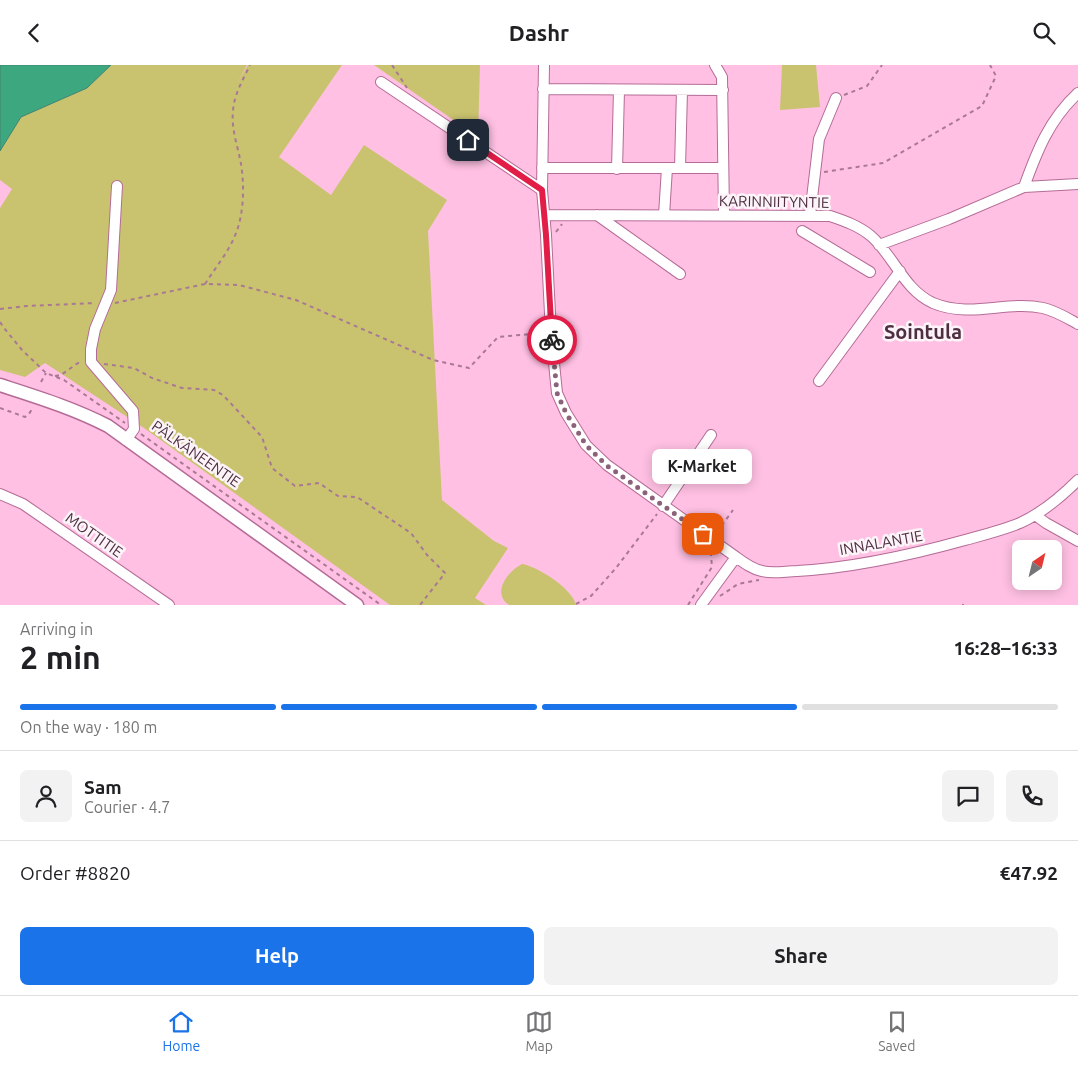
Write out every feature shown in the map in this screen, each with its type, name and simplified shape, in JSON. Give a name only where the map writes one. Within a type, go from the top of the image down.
[{"type":"main road","name":"PÄLKÄNEENTIE","points":[[0,385],[85,414],[108,426],[130,434],[357,605]]},
{"type":"street","name":"INNALANTIE","points":[[544,65],[542,190],[551,333],[557,393],[566,413],[586,445],[606,465],[752,568],[764,572],[818,570],[922,553],[1019,523],[1035,515],[1065,493],[1078,480]]},
{"type":"street","points":[[715,65],[722,77],[724,215]]},
{"type":"street","points":[[381,82],[542,190]]},
{"type":"street","points":[[543,89],[722,90]]},
{"type":"street","points":[[617,169],[619,90]]},
{"type":"street","points":[[680,168],[682,90]]},
{"type":"street","points":[[1024,187],[1040,145],[1059,113],[1078,93]]},
{"type":"street","points":[[810,215],[819,139],[836,98]]},
{"type":"street","points":[[542,168],[723,168]]},
{"type":"street","points":[[664,215],[666,169]]},
{"type":"street","points":[[1078,184],[1024,187],[949,219],[879,245],[916,293],[943,307],[973,311],[1017,307],[1042,308],[1060,314],[1078,324]]},
{"type":"street","points":[[117,186],[111,290],[95,329],[91,349],[91,362],[133,411],[130,434]]},
{"type":"street","name":"KARINNIITYNTIE","points":[[544,215],[830,216],[849,222],[864,231],[879,245]]},
{"type":"street","points":[[596,215],[680,274]]},
{"type":"street","points":[[802,231],[870,272]]},
{"type":"street","points":[[819,381],[900,271]]},
{"type":"street","points":[[663,505],[711,435]]},
{"type":"street","name":"MOTTITIE","points":[[0,494],[23,504],[169,605]]},
{"type":"street","points":[[1035,515],[1078,541]]},
{"type":"street","points":[[701,605],[736,557]]},
{"type":"path","points":[[250,65],[237,91],[232,112],[241,166],[243,200],[239,225],[232,243],[205,284],[239,285],[296,301],[433,359],[469,367],[498,337],[551,333]]},
{"type":"path","points":[[836,98],[867,86],[882,65]]},
{"type":"path","points":[[814,173],[883,163],[982,106],[996,76],[990,65]]},
{"type":"path","points":[[553,236],[562,224],[562,216]]},
{"type":"path","name":"PÄLKÄNEENTIE","points":[[0,322],[22,350],[46,373],[64,380],[130,434],[382,605]]},
{"type":"path","points":[[55,376],[61,375],[78,363],[91,362],[134,368],[152,378],[182,388],[214,390],[223,395],[262,437],[272,468],[294,486],[319,483],[338,496],[357,497],[411,533],[426,555],[444,573],[420,605]]},
{"type":"path","points":[[41,382],[46,373]]},
{"type":"path","points":[[0,408],[25,417],[32,409]]},
{"type":"path","points":[[576,604],[591,596],[616,568],[663,505]]},
{"type":"path","points":[[712,531],[716,534],[733,510]]},
{"type":"path","points":[[688,605],[712,567],[706,545]]},
{"type":"shaded area","points":[[0,65],[111,65],[87,88],[21,117],[0,151]]},
{"type":"shaded area","points":[[111,65],[247,65],[238,82],[248,65],[342,65],[279,157],[331,195],[364,145],[447,200],[428,231],[442,500],[494,541],[508,548],[475,598],[486,605],[390,605],[144,428],[45,363],[25,377],[0,370],[0,208],[12,189],[0,180],[0,151],[21,117],[87,88]]},
{"type":"shaded area","points":[[374,65],[480,65],[478,137]]},
{"type":"shaded area","points":[[782,65],[816,65],[820,107],[780,110]]},
{"type":"shaded area","points":[[522,564],[554,579],[568,592],[576,605],[509,605],[501,595],[502,589],[507,577]]},
{"type":"way so far","points":[[552,340],[557,393],[566,413],[586,445],[606,465],[703,534]]},
{"type":"place","name":"K-Market","points":[[703,534]]},
{"type":"district","name":"Sointula","points":[[923,332]]},
{"type":"route","points":[[468,140],[542,190],[552,340]]}]
